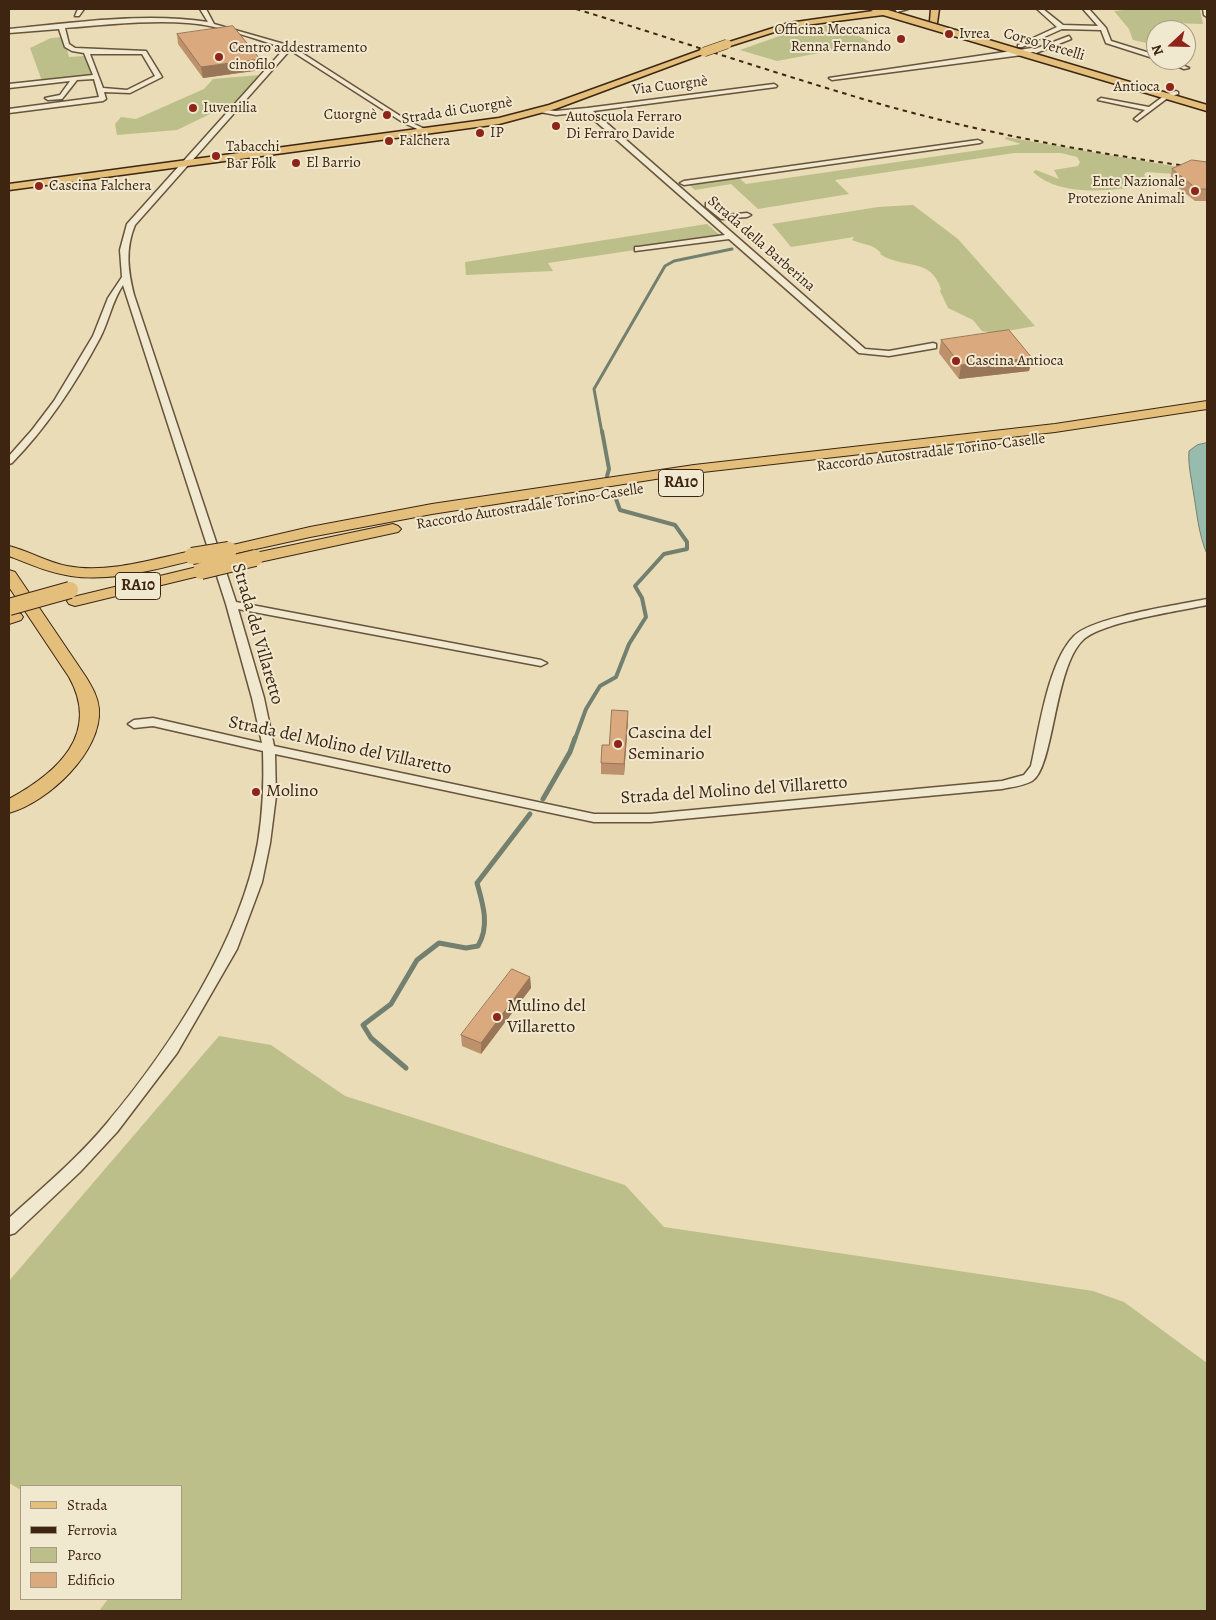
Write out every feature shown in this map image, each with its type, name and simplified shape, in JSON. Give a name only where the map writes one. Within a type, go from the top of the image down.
[{"type":"highway","name":"Raccordo Autostradale Torino-Caselle","points":[[1106,427],[1143,415],[1207,404]]},
{"type":"highway","name":"Raccordo Autostradale Torino-Caselle","points":[[11,614],[72,595],[196,562],[489,512],[683,482],[1106,427],[1154,425],[1207,416]]},
{"type":"highway","name":"Raccordo Autostradale Torino-Caselle","points":[[196,562],[229,550],[253,552]]},
{"type":"highway","points":[[9,551],[42,563],[80,572],[196,562]]},
{"type":"highway","points":[[9,575],[79,681],[90,709],[86,734],[72,760],[41,789],[9,807]]},
{"type":"main road","points":[[852,16],[858,9]]},
{"type":"main road","name":"Corso Vercelli","points":[[873,9],[895,10],[930,23],[1021,50],[1172,94],[1207,102]]},
{"type":"main road","points":[[840,17],[887,18],[930,23],[935,9]]},
{"type":"main road","name":"Strada di Cuorgnè","points":[[9,187],[494,122],[552,107],[775,28],[895,10]]},
{"type":"main road","name":"Corso Vercelli","points":[[895,10],[930,23]]},
{"type":"main road","name":"Corso Vercelli","points":[[1021,50],[1034,51],[1172,94],[1207,108]]},
{"type":"street","points":[[77,15],[81,9]]},
{"type":"street","points":[[203,9],[212,25]]},
{"type":"street","points":[[1040,9],[1061,27]]},
{"type":"street","points":[[1086,9],[1103,28],[1108,42],[1146,54]]},
{"type":"street","points":[[1206,9],[1207,15]]},
{"type":"street","points":[[140,13],[149,20]]},
{"type":"street","points":[[9,31],[149,20],[189,21],[212,25],[289,47],[406,122],[426,132]]},
{"type":"street","points":[[61,26],[67,46],[70,49],[144,52],[159,77],[128,92],[101,90]]},
{"type":"street","points":[[832,78],[1021,50],[1061,27],[1103,28]]},
{"type":"street","points":[[1034,51],[1069,38]]},
{"type":"street","name":"Strada del Villaretto","points":[[9,1228],[75,1167],[112,1128],[172,1049],[230,949],[255,882],[264,843],[270,796],[269,749],[258,698],[231,604],[125,278],[123,258],[131,224],[289,47]]},
{"type":"street","points":[[9,112],[103,99],[97,77],[86,51]]},
{"type":"street","points":[[9,86],[97,77]]},
{"type":"street","points":[[9,103],[62,96],[74,78]]},
{"type":"street","name":"Via Cuorgnè","points":[[538,111],[569,112],[598,109],[774,86]]},
{"type":"street","points":[[1137,119],[1172,94]]},
{"type":"street","points":[[1101,100],[1151,109]]},
{"type":"street","name":"Via Cuorgnè","points":[[552,107],[569,112]]},
{"type":"street","points":[[598,109],[612,120]]},
{"type":"street","name":"Strada della Barberina","points":[[587,110],[862,351],[874,354],[888,354],[933,346]]},
{"type":"street","points":[[406,122],[415,133]]},
{"type":"street","name":"Strada della Barberina","points":[[677,177],[687,186],[978,142]]},
{"type":"street","name":"Strada della Barberina","points":[[702,199],[724,217],[747,215]]},
{"type":"street","points":[[638,249],[731,236]]},
{"type":"street","points":[[9,461],[52,412],[78,371],[102,327],[118,286],[125,278]]},
{"type":"street","name":"Strada del Molino del Villaretto","points":[[134,724],[153,722],[269,749],[594,818],[650,818],[1002,786],[1028,778],[1037,767],[1057,680],[1078,637],[1091,629],[1207,602]]},
{"type":"street","points":[[231,604],[541,664]]},
{"type":"green space","points":[[1134,9],[1200,10],[1203,24],[1196,24],[1196,20],[1146,20],[1146,43],[1133,40],[1129,29],[1114,11]]},
{"type":"green space","points":[[837,24],[872,43],[777,61],[740,50],[802,28]]},
{"type":"green space","points":[[64,37],[69,57],[84,56],[93,75],[42,81],[30,48],[51,38]]},
{"type":"green space","name":"Iuvenilia","points":[[260,75],[243,98],[177,130],[117,135],[115,124],[121,117],[136,119],[204,89],[213,79]]},
{"type":"green space","points":[[1006,137],[1207,172],[1188,175],[1147,172],[1144,174],[1147,181],[1142,186],[1100,190],[1071,189],[1044,180],[1033,172],[1036,170],[1059,179],[1054,170],[1078,166],[1080,162],[1077,157],[1061,153],[1014,153],[835,180],[849,194],[758,209],[731,184],[695,190],[688,184],[738,177],[746,184],[1021,144],[1005,139]]},
{"type":"green space","points":[[913,205],[958,239],[1035,326],[996,333],[982,331],[973,320],[948,308],[936,279],[923,268],[889,259],[880,254],[874,247],[852,240],[854,237],[791,247],[772,224],[878,207]]},
{"type":"green space","points":[[707,224],[722,237],[548,263],[553,271],[466,275],[465,262]]},
{"type":"green space","points":[[219,1036],[271,1045],[345,1096],[625,1185],[664,1227],[1093,1291],[1124,1302],[1207,1363],[1207,1611],[99,1611],[107,1600],[182,1600],[182,1485],[20,1485],[20,1489],[9,1483],[9,1281]]},
{"type":"shaded area","points":[[1207,443],[1207,554],[1198,522],[1190,471],[1189,451],[1197,445]]},
{"type":"building","name":"Centro addestramento cinofilo","points":[[233,26],[260,59],[201,67],[177,34]]},
{"type":"building","points":[[1192,160],[1207,162],[1207,189],[1197,189],[1172,169]]},
{"type":"building","points":[[1009,330],[1032,358],[961,365],[941,340]]},
{"type":"building","points":[[612,710],[628,711],[624,764],[601,763],[602,745],[609,745]]},
{"type":"building","points":[[512,969],[530,977],[481,1043],[461,1035]]},
{"type":"waterway","points":[[602,433],[594,389],[665,266],[674,261],[732,249]]},
{"type":"waterway","points":[[602,431],[609,469],[607,476]]},
{"type":"waterway","points":[[575,739],[586,709],[600,686],[616,677],[629,644],[646,617],[642,598],[635,586],[664,554],[687,549],[687,542],[675,525],[620,510],[616,499]]},
{"type":"waterway","points":[[543,799],[570,752],[575,738]]},
{"type":"waterway","points":[[406,1068],[371,1038],[363,1025],[391,1004],[417,960],[439,943],[466,948],[478,946],[485,923],[477,883],[530,814]]},
{"type":"railway","points":[[576,9],[809,83],[926,116],[1046,143],[1207,169]]},
{"type":"place","name":"Ivrea","points":[[949,34]]},
{"type":"place","name":"Officina Meccanica Renna Fernando","points":[[901,39]]},
{"type":"place","name":"Centro addestramento cinofilo","points":[[219,57]]},
{"type":"place","name":"Antioca","points":[[1170,87]]},
{"type":"place","name":"Iuvenilia","points":[[193,108]]},
{"type":"place","name":"Cuorgnè","points":[[387,115]]},
{"type":"place","name":"Autoscuola Ferraro Di Ferraro Davide","points":[[556,126]]},
{"type":"place","name":"IP","points":[[480,133]]},
{"type":"place","name":"Falchera","points":[[389,141]]},
{"type":"place","name":"Tabacchi Bar Folk","points":[[216,156]]},
{"type":"place","name":"El Barrio","points":[[296,163]]},
{"type":"place","name":"Cascina Falchera","points":[[39,186]]},
{"type":"place","name":"Ente Nazionale Protezione Animali","points":[[1195,191]]},
{"type":"place","name":"Cascina Antioca","points":[[956,361]]},
{"type":"place","name":"Cascina del Seminario","points":[[618,744]]},
{"type":"place","name":"Molino","points":[[256,792]]},
{"type":"place","name":"Mulino del Villaretto","points":[[497,1017]]}]
